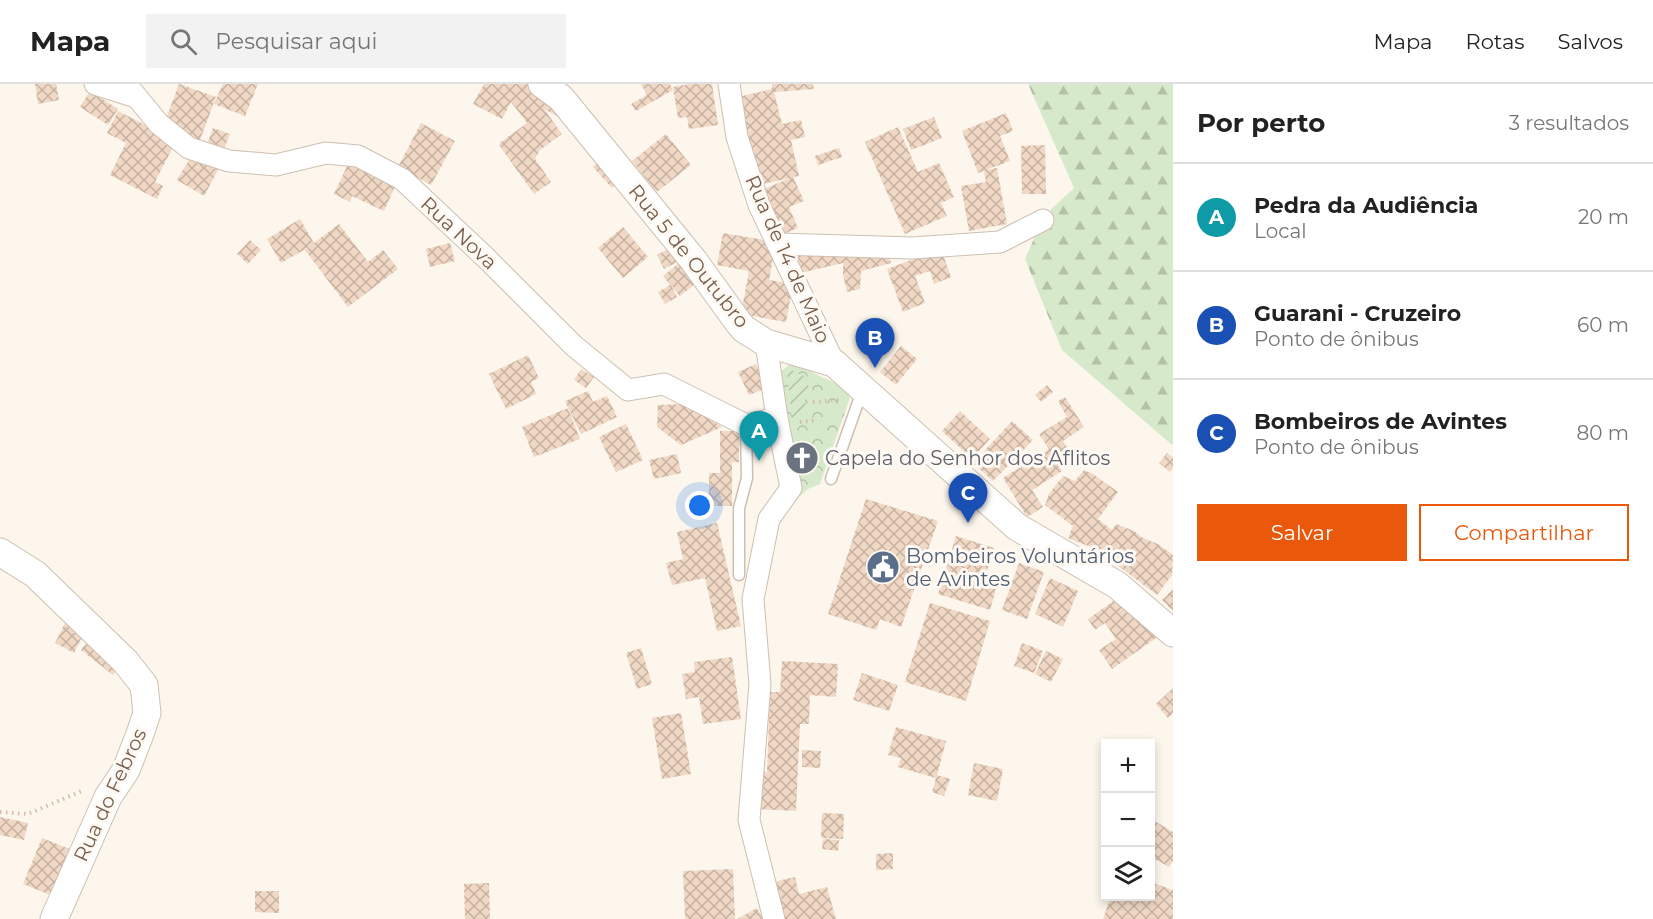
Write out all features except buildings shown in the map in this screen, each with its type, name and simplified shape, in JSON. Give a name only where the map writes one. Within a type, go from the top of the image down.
[{"type":"street","points":[[95,84],[131,90]]},
{"type":"street","name":"Rua de 14 de Maio","points":[[729,84],[737,137],[759,205],[834,363]]},
{"type":"street","name":"Rua 5 de Outubro","points":[[557,89],[694,261],[744,329],[766,343],[834,363],[851,394],[1017,527],[1117,585],[1173,633]]},
{"type":"street","name":"Rua Nova","points":[[131,90],[159,124],[189,148],[229,161],[276,165],[326,153],[358,156],[402,179],[485,256],[574,346],[628,390],[664,384],[746,425]]},
{"type":"street","points":[[778,244],[912,248],[1000,242],[1043,220]]},
{"type":"street","points":[[766,343],[777,418],[791,488],[769,519],[753,599],[760,684],[749,820],[774,919]]},
{"type":"street","points":[[746,425],[777,418]]},
{"type":"street","name":"Rua do Febros","points":[[0,552],[35,574],[125,661],[144,685],[147,713],[126,770],[108,797],[54,919]]},
{"type":"lane","points":[[831,479],[851,394]]},
{"type":"lane","points":[[739,574],[739,508],[747,478],[746,425]]},
{"type":"path","points":[[813,402],[851,394]]},
{"type":"path","points":[[0,812],[28,814],[126,770]]},
{"type":"green space","points":[[1028,84],[1173,84],[1172,445],[1062,350],[1025,259],[1044,216],[1074,188]]},
{"type":"green space","points":[[790,364],[846,388],[850,398],[820,484],[808,489],[790,505],[789,444],[781,371]]},
{"type":"green space","points":[[790,370],[807,377],[810,399],[805,399],[806,417],[792,418],[787,373]]},
{"type":"place","name":"Guarani - Cruzeiro","points":[[875,368]]},
{"type":"place","name":"Capela do Senhor dos Aflitos","points":[[802,458]]},
{"type":"place","name":"Pedra da Audiência","points":[[759,461]]},
{"type":"place","name":"Bombeiros de Avintes","points":[[968,523]]},
{"type":"place","name":"Bombeiros Voluntários de Avintes","points":[[883,567]]}]
